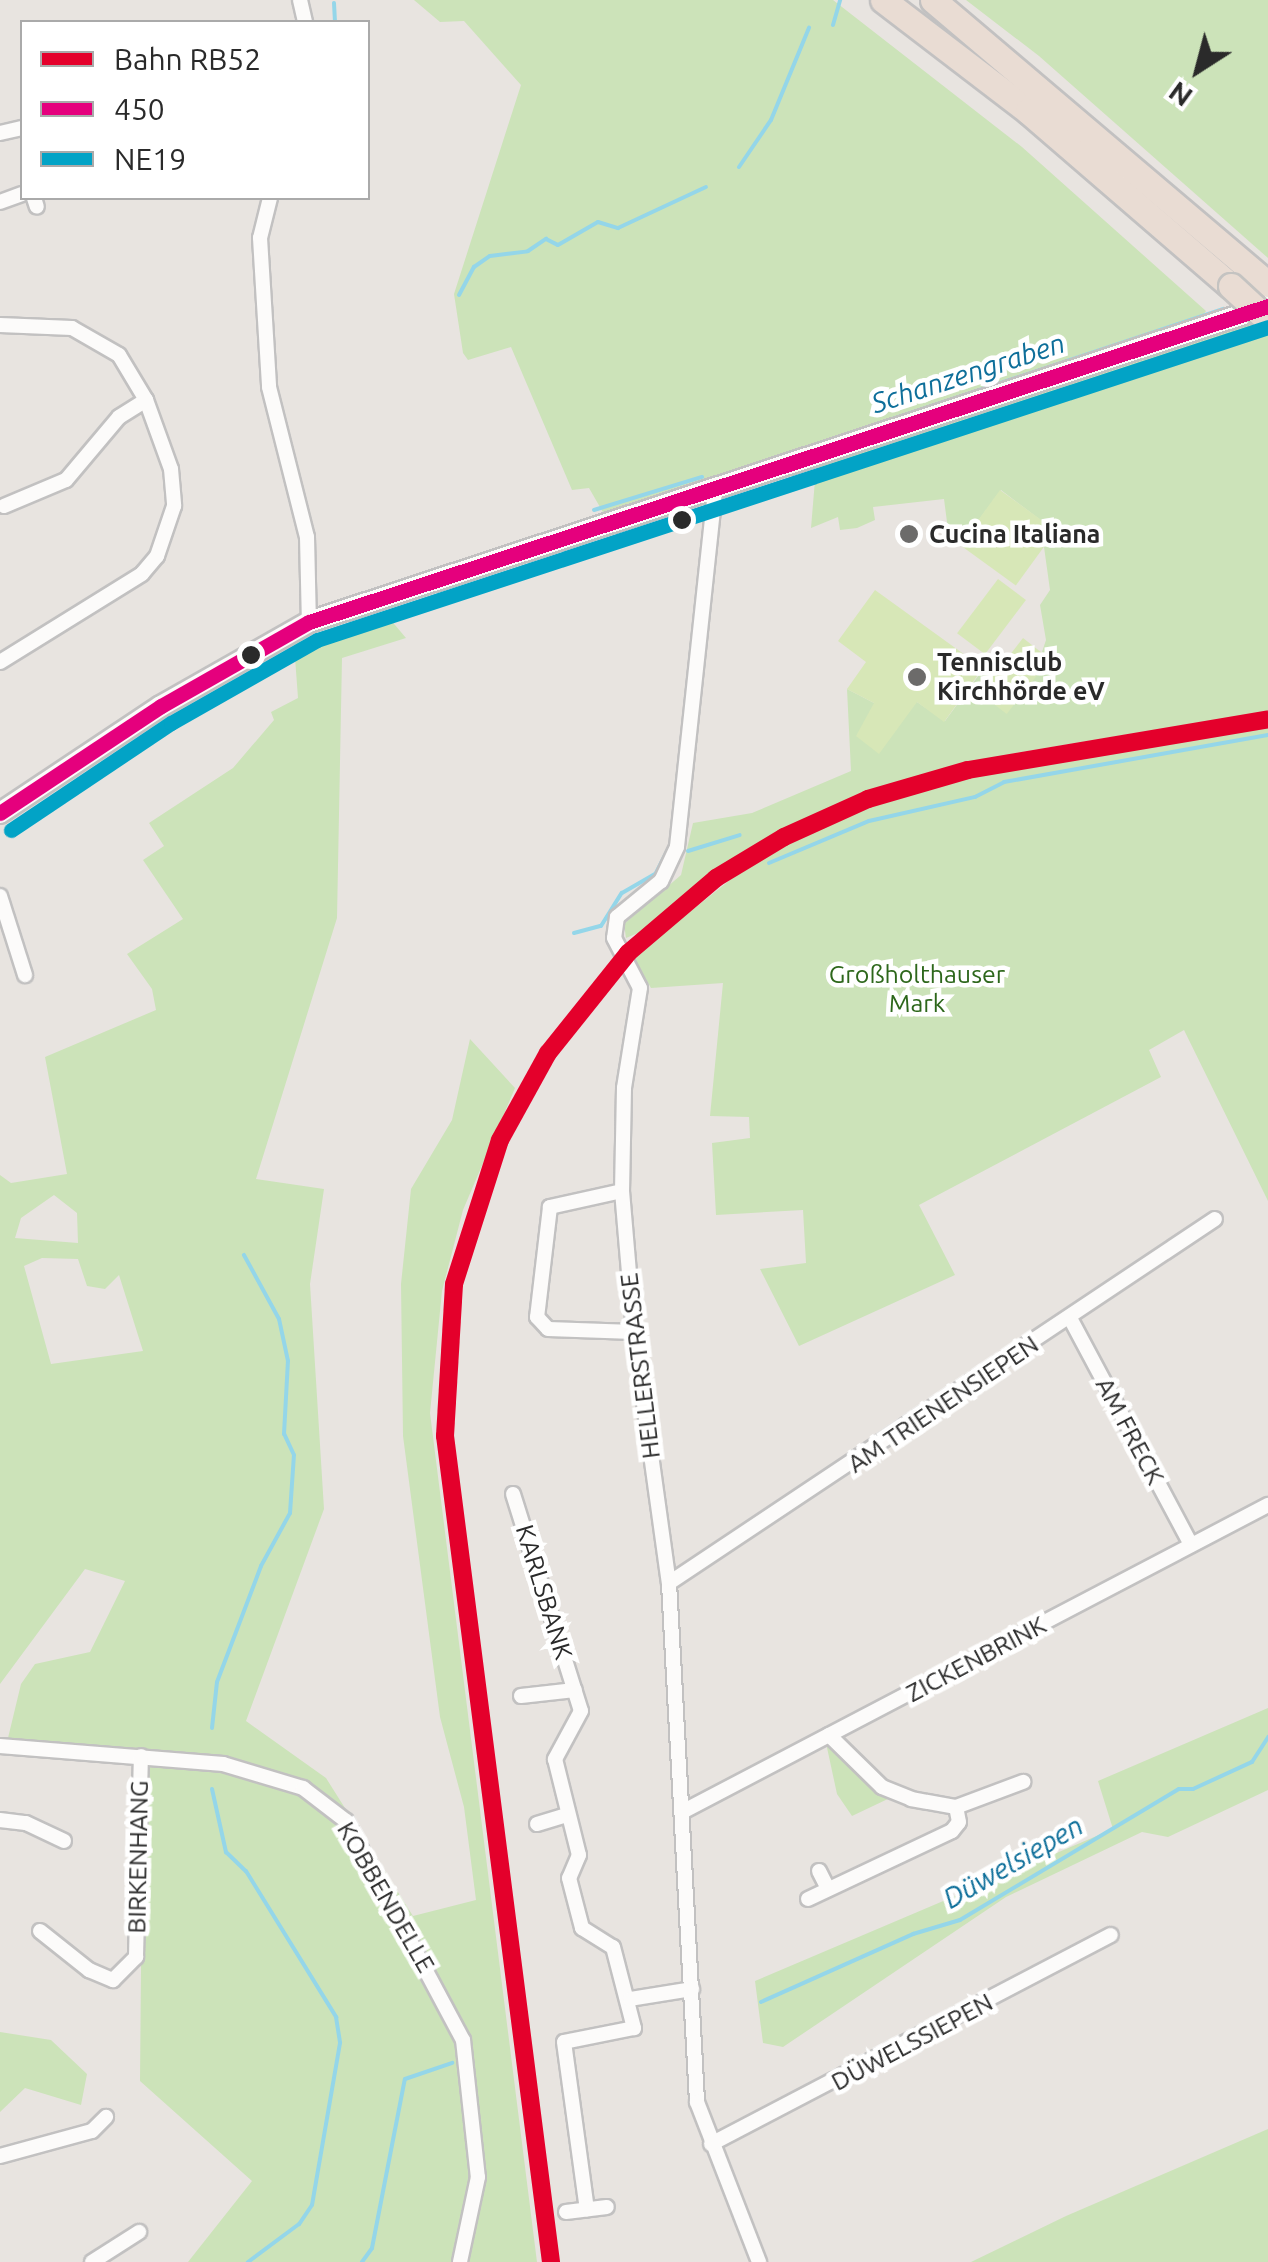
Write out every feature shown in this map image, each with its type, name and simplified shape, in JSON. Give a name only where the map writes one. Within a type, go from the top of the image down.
[{"type":"highway","points":[[884,0],[1268,320]]},
{"type":"highway","points":[[941,6],[1263,280]]},
{"type":"main road","points":[[0,813],[161,706],[309,622],[1268,306]]},
{"type":"street","points":[[270,200],[260,238],[269,387],[307,537],[309,622]]},
{"type":"street","points":[[0,324],[45,323],[101,341],[119,355],[146,400],[171,470],[174,506],[157,556],[122,589],[0,662]]},
{"type":"street","points":[[4,506],[66,480],[119,417],[146,400]]},
{"type":"street","name":"HELLERSTRASSE","points":[[715,491],[677,847],[661,880],[617,917],[614,930],[640,988],[624,1088],[622,1191],[634,1332],[669,1583],[699,2118],[759,2262]]},
{"type":"street","points":[[0,896],[25,975]]},
{"type":"street","points":[[622,1191],[550,1207],[536,1317],[548,1328],[634,1332]]},
{"type":"street","name":"AM TRIENENSIEPEN","points":[[669,1583],[1215,1220]]},
{"type":"street","name":"AM FRECK","points":[[1070,1318],[1191,1545]]},
{"type":"street","name":"KARLSBANK","points":[[513,1494],[581,1711],[554,1772],[579,1855],[569,1878],[582,1928],[613,1947],[630,1998]]},
{"type":"street","name":"ZICKENBRINK","points":[[682,1812],[1268,1504]]},
{"type":"street","name":"KARLSBANK","points":[[521,1696],[574,1690]]},
{"type":"street","points":[[828,1736],[882,1787],[956,1807],[1023,1782]]},
{"type":"street","name":"KOBBENDELLE","points":[[0,1746],[188,1758],[284,1780],[324,1801],[357,1836],[464,2040],[478,2177],[460,2262]]},
{"type":"street","name":"BIRKENHANG","points":[[40,1931],[89,1970],[113,1980],[136,1957],[141,1756]]},
{"type":"street","points":[[808,1899],[952,1831],[958,1822],[956,1807]]},
{"type":"street","points":[[537,1824],[567,1815]]},
{"type":"street","points":[[0,1820],[26,1823],[64,1840]]},
{"type":"street","points":[[820,1871],[828,1889]]},
{"type":"street","name":"DÜWELSSIEPEN","points":[[711,2144],[1111,1935]]},
{"type":"street","points":[[587,2209],[564,2042],[634,2028],[630,1998],[692,1989]]},
{"type":"street","points":[[0,2156],[92,2131],[106,2117]]},
{"type":"street","points":[[566,2212],[607,2207]]},
{"type":"street","points":[[92,2262],[139,2232]]},
{"type":"green space","points":[[414,0],[833,0],[1022,147],[1206,311],[1200,319],[604,514],[589,488],[572,490],[511,347],[468,360],[463,353],[454,294],[521,85],[464,21],[440,22]]},
{"type":"green space","points":[[966,0],[1268,0],[1268,258],[1039,56]]},
{"type":"green space","points":[[1268,306],[1268,711],[1016,753],[864,791],[711,872],[643,931],[626,938],[624,924],[681,875],[693,823],[752,813],[851,771],[847,689],[874,703],[917,702],[945,721],[984,668],[994,677],[983,695],[1050,659],[1042,652],[1046,640],[1040,605],[1050,590],[1044,547],[1055,531],[1001,490],[960,545],[950,545],[944,499],[873,507],[875,520],[857,528],[840,530],[838,517],[811,528],[816,468],[901,427]]},
{"type":"green space","points":[[1000,490],[1056,531],[1016,586],[960,545]]},
{"type":"green space","points":[[998,579],[1026,600],[985,654],[957,633]]},
{"type":"green space","name":"Tennisclub Kirchhörde eV","points":[[875,590],[983,668],[944,722],[917,702],[879,754],[856,736],[874,703],[847,689],[866,662],[838,641]]},
{"type":"green space","points":[[384,612],[406,638],[342,658],[337,918],[256,1179],[324,1189],[310,1284],[324,1509],[246,1721],[326,1778],[413,1916],[476,1900],[464,1807],[440,1717],[403,1436],[401,1284],[411,1189],[452,1120],[470,1039],[515,1088],[463,1210],[442,1291],[430,1413],[537,2262],[188,2262],[252,2181],[140,2081],[143,1750],[8,1738],[21,1684],[35,1664],[90,1652],[125,1581],[85,1569],[0,1684],[0,1175],[11,1183],[67,1174],[45,1057],[156,1010],[152,989],[127,954],[183,919],[143,860],[164,846],[149,823],[233,768],[274,720],[271,712],[298,698],[294,644]],"holes":[[[54,1195],[77,1213],[78,1243],[15,1238],[21,1218]],[[42,1258],[78,1259],[87,1286],[105,1289],[119,1275],[143,1351],[51,1364],[24,1266]]]},
{"type":"green space","name":"Tennisclub Kirchhörde eV","points":[[1023,638],[1050,659],[1007,714],[980,693]]},
{"type":"green space","name":"Großholthauser Mark","points":[[1268,725],[1268,1201],[1184,1030],[1149,1050],[1161,1077],[919,1205],[955,1275],[799,1346],[760,1269],[806,1263],[803,1210],[716,1215],[712,1143],[750,1138],[749,1117],[710,1116],[723,983],[651,988],[633,957],[754,861],[869,803],[969,774]]},
{"type":"green space","points":[[1268,1708],[1268,1790],[1168,1837],[1142,1832],[1006,1897],[783,2047],[763,2043],[755,1981],[1113,1829],[1098,1781]]},
{"type":"green space","points":[[826,1743],[861,1777],[892,1797],[852,1816],[837,1794]]},
{"type":"green space","points":[[0,2032],[51,2040],[87,2074],[81,2105],[25,2088],[0,2112]]},
{"type":"green space","points":[[1268,2129],[1268,2262],[971,2262],[1066,2216]]},
{"type":"waterway","points":[[833,25],[840,0]]},
{"type":"waterway","points":[[334,3],[335,20]]},
{"type":"waterway","points":[[739,167],[771,120],[809,28]]},
{"type":"waterway","points":[[459,295],[474,267],[490,256],[528,251],[546,239],[558,245],[598,222],[618,228],[706,187]]},
{"type":"waterway","name":"Schanzengraben","points":[[730,473],[1223,309]]},
{"type":"waterway","name":"Schanzengraben","points":[[594,510],[702,477]]},
{"type":"waterway","points":[[769,863],[869,821],[975,797],[1004,782],[1268,735]]},
{"type":"waterway","points":[[688,851],[740,835]]},
{"type":"waterway","points":[[574,933],[601,926],[622,893],[656,873],[668,849]]},
{"type":"waterway","points":[[212,1728],[217,1682],[261,1566],[290,1513],[294,1455],[284,1434],[288,1361],[279,1319],[244,1255]]},
{"type":"waterway","name":"Düwelsiepen","points":[[761,2002],[913,1934],[960,1920],[1179,1789],[1193,1789],[1252,1762],[1268,1737]]},
{"type":"waterway","points":[[212,1789],[226,1852],[246,1871],[336,2017],[340,2043],[312,2205],[299,2224],[248,2262]]},
{"type":"waterway","name":"Düwelsiepen","points":[[362,2262],[372,2248],[405,2079],[452,2063]]},
{"type":"rail line","name":"RB52","points":[[551,2262],[445,1436],[454,1284],[500,1140],[548,1053],[628,953],[716,878],[784,837],[868,799],[968,770],[1268,719]]},
{"type":"transit line","name":"450","points":[[0,813],[161,706],[309,622],[1268,306]]},
{"type":"transit line","name":"NE19","points":[[11,830],[171,723],[317,640],[1268,327]]},
{"type":"place","name":"Cucina Italiana","points":[[909,534]]},
{"type":"place","name":"Tennisclub Kirchhörde eV","points":[[917,677]]}]
